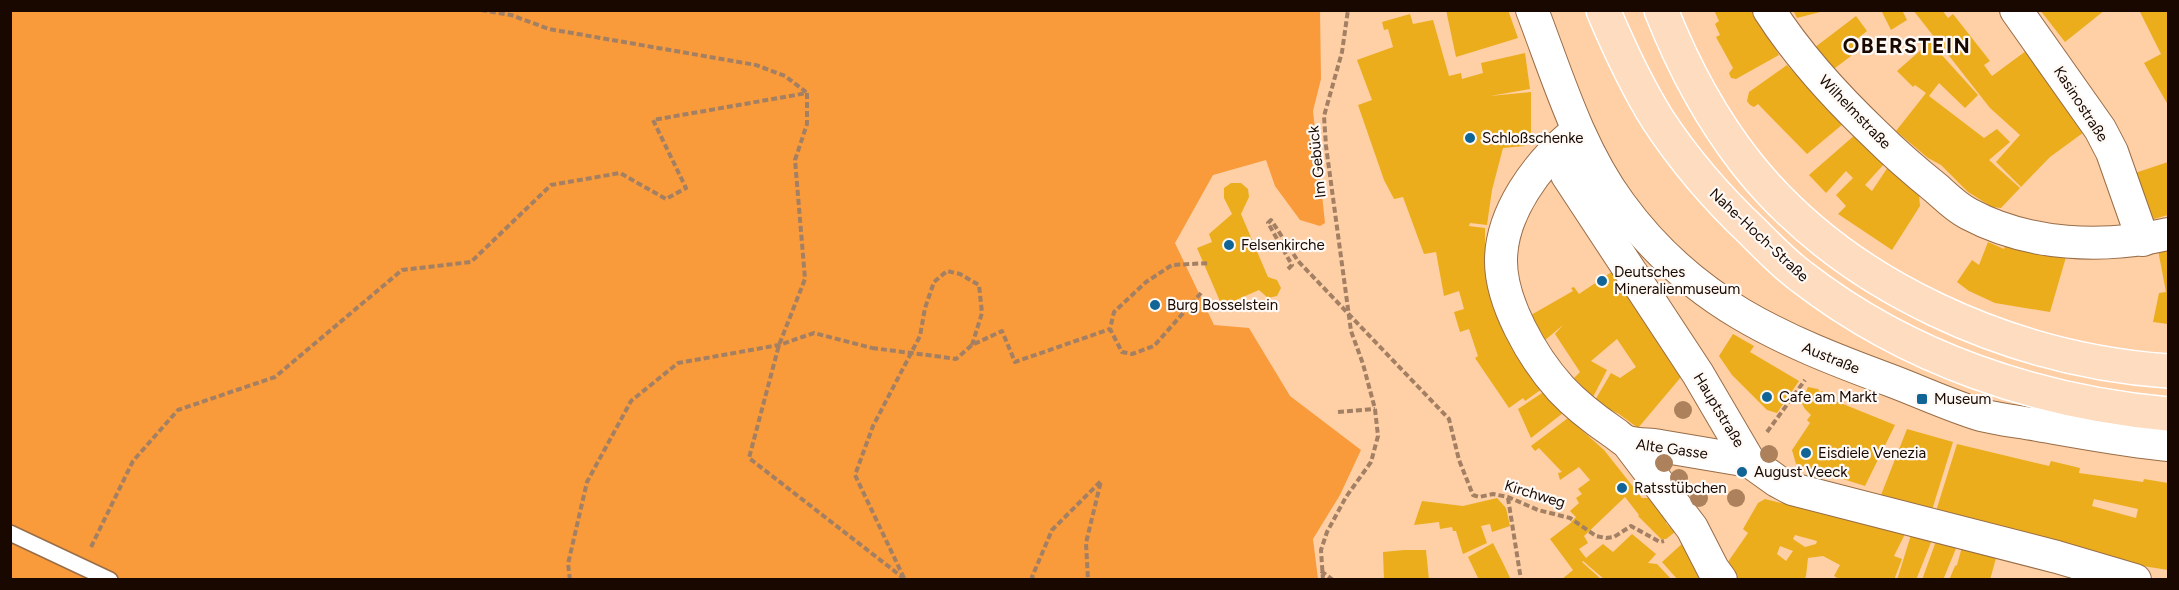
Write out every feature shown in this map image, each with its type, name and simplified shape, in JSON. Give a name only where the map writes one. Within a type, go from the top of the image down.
[{"type":"main road","name":"Nahe-Hoch-Straße","points":[[1603,10],[1619,49],[1658,120],[1716,196],[1774,253],[1841,305],[1883,330],[1963,368],[2008,383],[2089,404],[2169,414]]},
{"type":"main road","points":[[1660,10],[1677,52],[1693,83],[1714,119],[1748,165],[1795,215],[1842,254],[1892,287],[1977,328],[2093,361],[2169,371]]},
{"type":"street","name":"Hauptstraße","points":[[1532,10],[1568,139],[1567,175],[1698,374],[1749,461],[1792,489],[2053,568],[2135,579]]},
{"type":"street","name":"Wilhelmstraße","points":[[1770,10],[1802,58],[1854,113],[1901,159],[1967,214],[2003,229],[2041,238],[2084,243],[2120,243],[2156,237]]},
{"type":"street","name":"Kasinostraße","points":[[2016,10],[2100,129],[2156,237]]},
{"type":"street","name":"Austraße","points":[[1568,139],[1642,232],[1670,263],[1714,298],[1767,330],[1823,356],[1981,415],[2169,445]]},
{"type":"street","name":"Alte Gasse","points":[[1568,139],[1529,184],[1504,234],[1501,259],[1502,277],[1522,333],[1552,378],[1586,413],[1627,442],[1749,461]]},
{"type":"street","points":[[1627,442],[1692,528],[1713,569],[1721,579]]},
{"type":"lane","points":[[10,533],[110,579]]},
{"type":"path","points":[[482,10],[510,15],[549,29],[756,65],[785,76],[807,93]]},
{"type":"path","name":"Im Gebück","points":[[1323,579],[1321,550],[1327,532],[1346,496],[1371,462],[1378,436],[1363,364],[1351,331],[1326,146],[1324,116],[1342,52],[1348,10]]},
{"type":"path","points":[[807,93],[807,124],[795,160],[805,279],[779,345],[748,458],[905,579]]},
{"type":"path","points":[[81,567],[133,461],[178,410],[275,377],[402,270],[471,262],[551,185],[620,173],[666,199],[686,188],[653,120],[807,93]]},
{"type":"path","points":[[1288,269],[1292,265],[1268,223],[1271,220],[1298,261],[1348,313]]},
{"type":"path","points":[[1202,292],[1154,346],[1132,354],[1122,352],[1110,329],[1114,312],[1146,282],[1172,265],[1210,263]]},
{"type":"path","points":[[905,579],[855,475],[873,426],[920,336],[925,308],[934,282],[946,272],[960,274],[979,285],[982,313],[972,345]]},
{"type":"path","name":"Kirchweg","points":[[1348,313],[1449,419],[1460,460],[1473,495],[1479,497],[1493,494],[1508,497],[1538,510],[1570,518],[1596,536],[1606,538],[1614,537],[1631,526],[1660,542],[1692,528]]},
{"type":"path","points":[[570,579],[568,564],[587,482],[631,401],[678,363],[779,345],[814,333],[872,348],[956,359],[972,345],[1002,331],[1014,362],[1110,329]]},
{"type":"path","points":[[1749,461],[1768,429],[1823,356]]},
{"type":"path","points":[[1338,412],[1374,409]]},
{"type":"path","points":[[1034,579],[1032,577],[1052,530],[1101,481],[1086,543],[1088,579]]},
{"type":"path","points":[[1508,497],[1521,579]]},
{"type":"path","points":[[1321,570],[1333,579]]},
{"type":"shaded area","points":[[10,11],[1320,11],[1321,79],[1313,111],[1325,223],[1320,226],[1300,220],[1275,186],[1266,160],[1213,175],[1175,243],[1214,325],[1249,328],[1290,396],[1361,450],[1340,495],[1313,539],[1318,579],[11,579]]},
{"type":"building","points":[[1446,10],[1508,10],[1518,38],[1456,57]]},
{"type":"building","points":[[1714,10],[1754,10],[1779,55],[1736,79],[1731,78],[1729,73],[1733,68],[1716,37],[1720,35],[1715,24],[1719,21]]},
{"type":"building","points":[[1793,10],[1824,10],[1824,11],[1797,18]]},
{"type":"building","points":[[1881,10],[1902,10],[1907,20],[1891,30]]},
{"type":"building","points":[[1913,10],[1942,10],[1948,18],[1953,14],[1990,61],[1984,65],[1992,76],[2030,48],[2091,127],[2050,157],[2021,187],[1996,162],[2020,135],[1990,108]]},
{"type":"building","points":[[2040,10],[2105,10],[2065,42]]},
{"type":"building","points":[[2139,10],[2168,10],[2168,105],[2144,63],[2161,54]]},
{"type":"building","points":[[1410,14],[1413,24],[1433,20],[1449,76],[1461,73],[1462,79],[1483,73],[1481,63],[1525,53],[1530,89],[1490,96],[1531,92],[1531,133],[1525,146],[1503,148],[1492,190],[1487,225],[1470,223],[1469,226],[1485,228],[1490,282],[1542,389],[1525,401],[1523,398],[1509,408],[1475,358],[1478,356],[1469,329],[1460,332],[1454,312],[1464,309],[1459,291],[1444,296],[1436,252],[1424,254],[1403,197],[1394,199],[1384,180],[1358,105],[1372,100],[1357,60],[1393,47],[1388,29],[1384,30],[1382,22]]},
{"type":"building","points":[[1856,16],[1867,31],[1857,39],[1863,47],[1831,71],[1814,48]]},
{"type":"building","points":[[1930,42],[1978,95],[1965,108],[1939,83],[1929,96],[1984,138],[1997,129],[2010,142],[1989,160],[2020,188],[2001,208],[1992,207],[1968,192],[1941,165],[1928,158],[1896,131],[1926,93],[1915,85],[1913,87],[1897,71]]},
{"type":"building","points":[[1787,65],[1843,124],[1807,154],[1758,104],[1754,107],[1747,101],[1749,92]]},
{"type":"building","points":[[1856,134],[1885,163],[1865,185],[1872,191],[1888,167],[1919,195],[1920,206],[1892,250],[1838,214],[1846,206],[1836,195],[1853,178],[1846,171],[1826,193],[1809,175]]},
{"type":"building","points":[[2168,162],[2168,215],[2151,220],[2135,173]]},
{"type":"building","name":"Felsenkirche","points":[[1231,183],[1241,183],[1248,189],[1249,197],[1241,214],[1268,277],[1277,280],[1281,288],[1277,296],[1268,298],[1259,290],[1222,306],[1197,248],[1212,242],[1209,234],[1232,214],[1224,198],[1224,188]]},
{"type":"building","points":[[1988,242],[2004,249],[2005,246],[2015,250],[2016,247],[2066,257],[2050,312],[1995,303],[1969,291],[1957,282],[1972,260],[1979,265]]},
{"type":"building","points":[[2168,248],[2168,324],[2153,322],[2159,293],[2166,292],[2158,250]]},
{"type":"building","points":[[1616,269],[1683,367],[1681,377],[1638,428],[1619,414],[1594,402],[1611,373],[1620,378],[1636,367],[1617,339],[1591,361],[1607,370],[1593,397],[1574,378],[1580,372],[1555,334],[1563,325],[1544,341],[1531,315],[1573,291],[1571,288],[1574,287],[1579,294]]},
{"type":"building","points":[[1733,334],[1754,346],[1750,352],[1799,381],[1777,413],[1767,410],[1732,375],[1719,356]]},
{"type":"building","points":[[1808,387],[1818,389],[1833,400],[1895,425],[1865,486],[1796,464],[1792,450],[1810,423],[1807,420],[1811,415],[1801,402]]},
{"type":"building","points":[[1545,391],[1563,413],[1531,438],[1518,409]]},
{"type":"building","points":[[1568,418],[1604,450],[1642,498],[1649,498],[1656,505],[1666,516],[1666,523],[1675,532],[1666,539],[1661,539],[1638,516],[1625,497],[1584,536],[1588,543],[1579,549],[1586,558],[1603,544],[1613,552],[1632,534],[1656,554],[1648,563],[1657,564],[1672,580],[1605,580],[1583,561],[1602,580],[1561,580],[1573,570],[1550,539],[1576,517],[1570,511],[1579,503],[1576,498],[1582,494],[1578,489],[1590,480],[1579,467],[1560,480],[1558,473],[1562,472],[1539,448],[1535,451],[1531,446]]},
{"type":"building","points":[[1907,429],[1953,442],[1932,510],[1881,495]]},
{"type":"building","points":[[1957,444],[2049,466],[2051,461],[2080,468],[2079,473],[2168,483],[2168,570],[2130,564],[1936,511]],"holes":[[[2094,499],[2138,509],[2136,518],[2092,506]]]},
{"type":"building","points":[[1497,498],[1506,508],[1510,526],[1492,532],[1490,524],[1481,526],[1487,543],[1463,554],[1456,531],[1453,531],[1452,527],[1440,529],[1439,522],[1414,525],[1422,501],[1463,506]]},
{"type":"building","points":[[1765,499],[1905,534],[1894,556],[1902,559],[1894,580],[1840,580],[1834,576],[1840,565],[1823,556],[1808,558],[1804,580],[1732,580],[1723,569],[1748,533],[1743,529],[1758,503]],"holes":[[[1795,535],[1817,541],[1816,544],[1805,547],[1793,539]],[[1780,546],[1793,551],[1786,561],[1777,554]]]},
{"type":"building","points":[[1911,535],[1932,540],[1916,580],[1897,580]]},
{"type":"building","points":[[1936,541],[1957,546],[1943,580],[1922,580]]},
{"type":"building","points":[[1684,542],[1716,580],[1678,580],[1662,562]]},
{"type":"building","points":[[1493,543],[1511,580],[1478,578],[1468,557]]},
{"type":"building","points":[[1962,547],[1996,558],[1990,580],[1949,580],[1957,565]]},
{"type":"building","points":[[1426,550],[1429,580],[1384,580],[1383,552]]},
{"type":"place","name":"Schloßschenke","points":[[1470,138]]},
{"type":"place","name":"Felsenkirche","points":[[1229,245]]},
{"type":"place","name":"Deutsches Mineralienmuseum","points":[[1602,281]]},
{"type":"place","name":"Burg Bosselstein","points":[[1155,305]]},
{"type":"place","name":"Cafe am Markt","points":[[1767,397]]},
{"type":"place","name":"Museum","points":[[1922,399]]},
{"type":"place","name":"Eisdiele Venezia","points":[[1806,453]]},
{"type":"place","name":"August Veeck","points":[[1742,472]]},
{"type":"place","name":"Ratsstübchen","points":[[1622,488]]},
{"type":"district","name":"OBERSTEIN","points":[[1907,46]]}]
